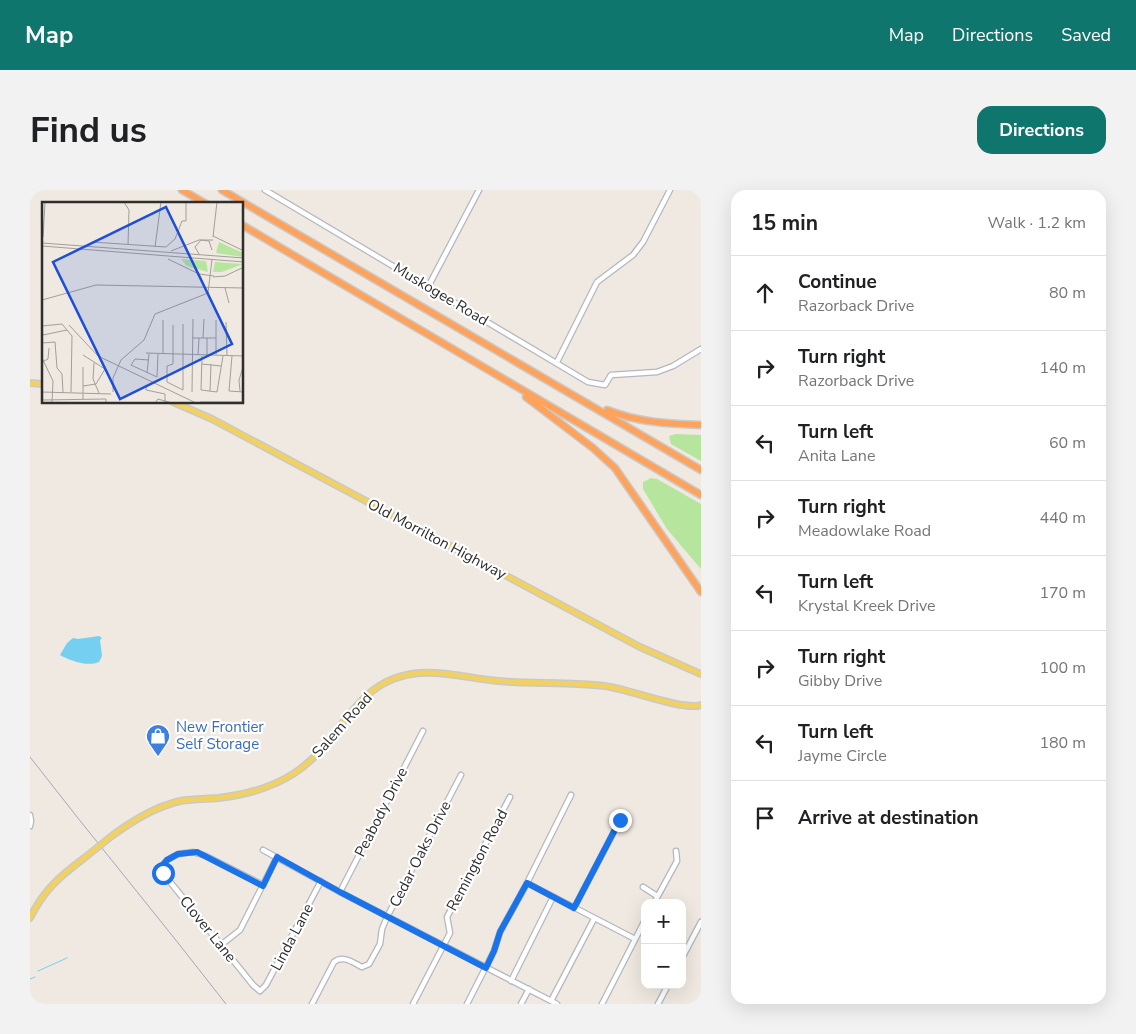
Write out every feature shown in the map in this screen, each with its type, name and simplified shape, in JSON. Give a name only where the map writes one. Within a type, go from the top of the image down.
[{"type":"highway","points":[[182,190],[203,202]]},
{"type":"highway","points":[[222,190],[243,202]]},
{"type":"highway","points":[[244,203],[701,470]]},
{"type":"highway","points":[[244,227],[701,495]]},
{"type":"highway","points":[[503,379],[593,448],[615,468],[701,592]]},
{"type":"highway","points":[[583,401],[638,420],[701,425]]},
{"type":"main road","name":"Old Morrilton Highway","points":[[177,404],[220,424],[640,647],[701,673]]},
{"type":"main road","name":"Salem Road","points":[[30,918],[38,902],[56,879],[113,835],[143,815],[158,808],[182,801],[237,795],[266,787],[285,779],[321,751],[368,693],[382,684],[409,675],[428,673],[507,682],[604,686],[688,707],[701,705]]},
{"type":"street","name":"Muskogee Road","points":[[265,190],[588,382],[605,385],[611,375],[657,372],[673,366],[701,349]]},
{"type":"street","points":[[428,287],[479,190]]},
{"type":"street","points":[[556,362],[598,282],[633,255],[643,242],[670,190]]},
{"type":"street","name":"Peabody Drive","points":[[340,892],[423,731]]},
{"type":"street","name":"Cedar Oaks Drive","points":[[312,1004],[334,962],[338,959],[343,958],[362,967],[369,964],[380,944],[382,928],[387,917],[461,775]]},
{"type":"street","points":[[467,1004],[494,951],[500,932],[571,795]]},
{"type":"street","name":"Remington Road","points":[[413,1004],[450,933],[447,917],[510,797]]},
{"type":"street","points":[[30,816],[30,826]]},
{"type":"street","points":[[574,908],[620,820]]},
{"type":"street","points":[[263,850],[387,917],[557,1004]]},
{"type":"street","points":[[656,899],[677,861],[676,851]]},
{"type":"street","name":"Clover Lane","points":[[261,991],[253,985],[163,873],[162,869],[164,863],[178,854],[197,852],[263,886]]},
{"type":"street","points":[[221,945],[240,930],[277,857]]},
{"type":"street","name":"Linda Lane","points":[[261,991],[266,986],[321,882]]},
{"type":"street","points":[[527,883],[634,939]]},
{"type":"street","points":[[643,887],[658,896]]},
{"type":"street","points":[[511,981],[553,897]]},
{"type":"street","points":[[551,1001],[594,918]]},
{"type":"street","points":[[686,950],[701,922]]},
{"type":"street","points":[[602,1004],[641,927]]},
{"type":"street","points":[[521,1004],[529,989]]},
{"type":"street","points":[[658,1004],[666,989]]},
{"type":"green space","points":[[676,434],[701,435],[701,461],[671,444],[669,436]]},
{"type":"green space","points":[[651,478],[657,479],[701,504],[701,569],[667,529],[643,489],[643,482]]},
{"type":"water","points":[[99,636],[102,638],[100,640],[102,656],[99,662],[84,664],[60,655],[67,643],[73,638]]},
{"type":"waterway","points":[[38,971],[67,958]]},
{"type":"waterway","points":[[30,979],[35,977]]},
{"type":"railway","points":[[30,757],[226,1004]]},
{"type":"place","name":"New Frontier Self Storage","points":[[158,757]]},
{"type":"route","points":[[163,873],[162,866],[167,860],[178,854],[194,852],[206,856],[263,886],[277,857],[486,968],[500,932],[527,883],[574,908],[620,820]]}]
